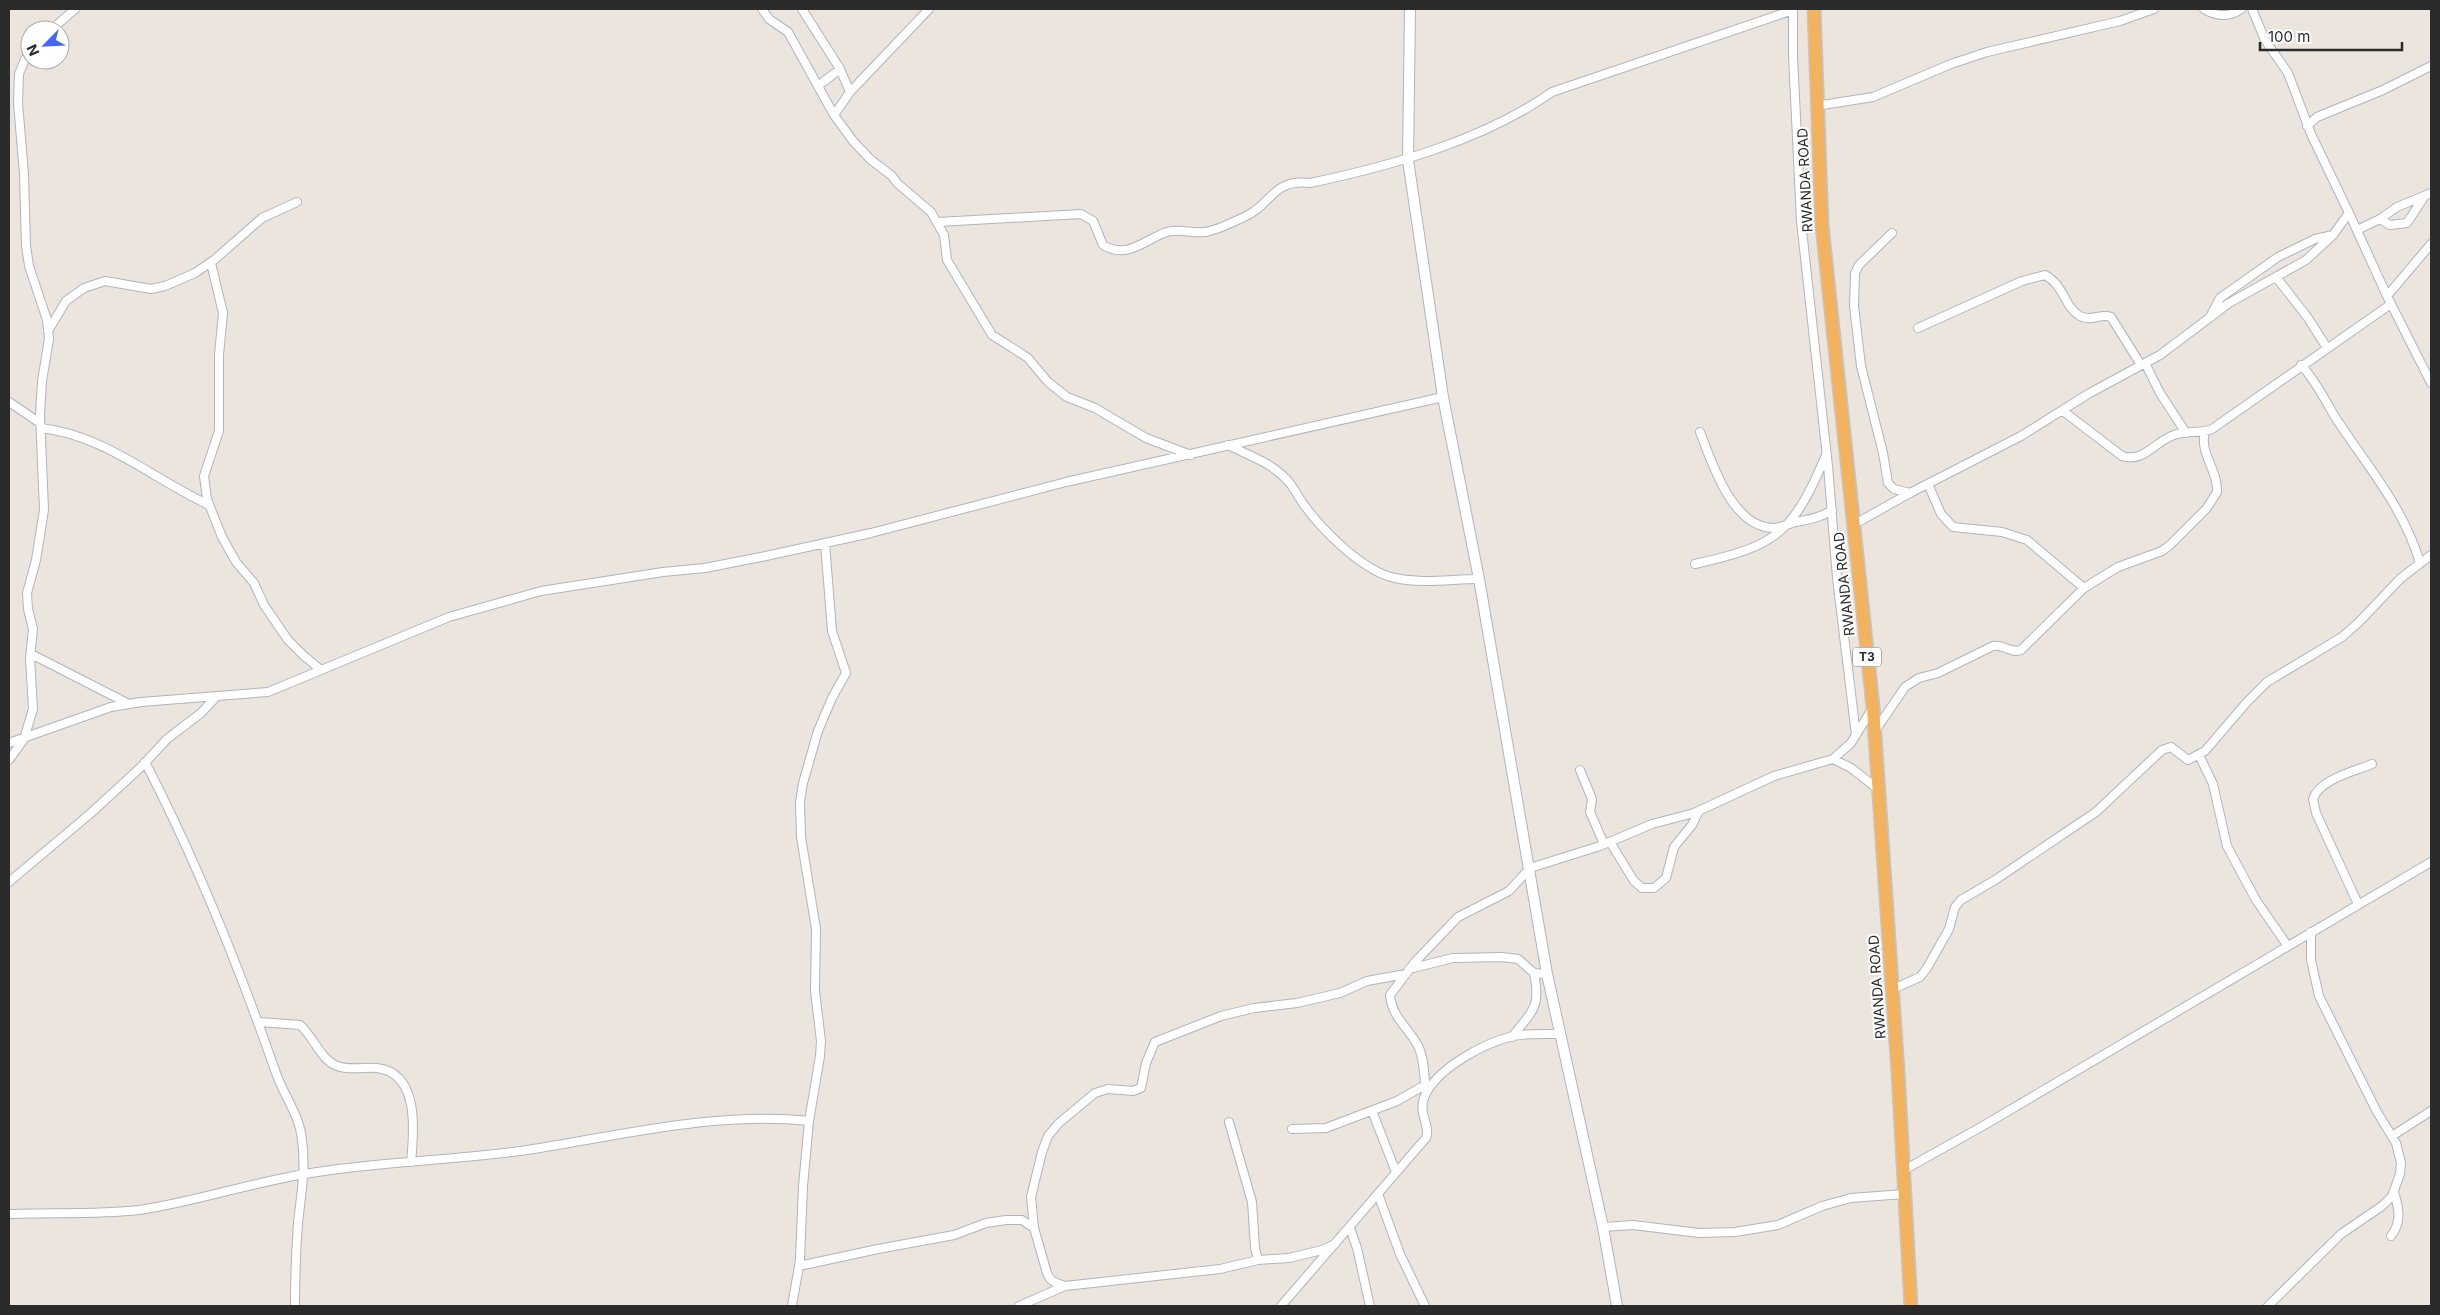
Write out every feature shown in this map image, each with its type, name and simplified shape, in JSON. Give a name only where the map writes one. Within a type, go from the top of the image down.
[{"type":"highway","name":"RWANDA ROAD","points":[[1814,9],[1816,106],[1822,225],[1872,707],[1893,989],[1911,1306]]},
{"type":"street","points":[[62,20],[75,9]]},
{"type":"street","points":[[762,9],[773,23],[788,32],[834,115],[845,131],[866,156],[928,207],[944,235],[947,260],[992,334],[1028,358],[1048,382],[1067,397],[1102,411],[1146,438],[1191,455]]},
{"type":"street","points":[[802,9],[840,69],[850,92]]},
{"type":"street","points":[[834,115],[850,92],[929,9]]},
{"type":"street","points":[[1410,9],[1408,160],[1443,397],[1479,578],[1547,974],[1603,1227],[1617,1306]]},
{"type":"street","points":[[1816,106],[1873,97],[1952,64],[1987,52],[2120,21],[2154,9]]},
{"type":"street","points":[[2204,9],[2216,14],[2227,15],[2240,10],[2253,12],[2265,40],[2288,73],[2307,126],[2350,213],[2386,296],[2431,383]]},
{"type":"street","points":[[938,222],[1081,214],[1093,221],[1103,246],[1116,250],[1137,248],[1169,231],[1206,232],[1250,214],[1280,188],[1299,182],[1319,182],[1408,160],[1522,113],[1552,92],[1793,10],[1793,56],[1801,221],[1827,454],[1837,578],[1856,735]]},
{"type":"street","points":[[2307,126],[2317,117],[2383,90],[2431,66]]},
{"type":"street","points":[[818,86],[840,69]]},
{"type":"street","points":[[9,760],[24,739],[33,709],[30,654],[33,629],[28,609],[27,593],[36,560],[44,510],[41,426],[48,330],[26,246],[24,174],[17,88],[21,70]]},
{"type":"street","points":[[9,84],[17,88]]},
{"type":"street","points":[[2303,114],[2317,117]]},
{"type":"street","points":[[2356,230],[2380,219],[2392,209],[2428,195]]},
{"type":"street","points":[[2380,219],[2390,225],[2407,223],[2428,195]]},
{"type":"street","points":[[48,330],[66,301],[94,283],[105,281],[157,288],[195,273],[211,263],[262,218],[297,202]]},
{"type":"street","points":[[1853,525],[1910,493],[2021,436],[2088,394],[2143,364],[2246,292],[2306,260],[2333,235],[2350,213]]},
{"type":"street","points":[[1892,233],[1859,265],[1855,273],[1854,306],[1861,366],[1883,453],[1886,477],[1890,486],[1910,493]]},
{"type":"street","points":[[2211,315],[2220,298],[2272,261],[2315,239],[2333,235]]},
{"type":"street","points":[[2386,296],[2431,244]]},
{"type":"street","points":[[211,263],[223,313],[219,355],[218,431],[211,461],[204,476],[204,487],[209,505],[236,562],[254,583],[269,611],[303,655],[322,670]]},
{"type":"street","points":[[1918,328],[2022,281],[2045,275],[2060,286],[2069,304],[2080,316],[2087,318],[2111,317],[2186,433]]},
{"type":"street","points":[[2276,277],[2308,318],[2327,348]]},
{"type":"street","points":[[2063,411],[2122,456],[2130,459],[2140,457],[2173,435],[2205,432],[2259,398],[2302,365],[2391,304]]},
{"type":"street","points":[[2302,365],[2318,385],[2338,420],[2386,488],[2408,530],[2420,563]]},
{"type":"street","points":[[9,743],[111,708],[129,704],[261,693],[322,670],[449,617],[542,591],[663,572],[705,568],[825,543],[1066,482],[1443,397]]},
{"type":"street","points":[[9,402],[41,426],[64,431],[90,440],[209,505]]},
{"type":"street","points":[[1700,432],[1725,491],[1739,511],[1756,522],[1773,528],[1820,518],[1832,510]]},
{"type":"street","points":[[1874,733],[1899,693],[1912,682],[1938,673],[1993,646],[2000,645],[2015,651],[2021,650],[2084,588],[2118,567],[2162,551],[2215,498],[2218,483],[2203,447],[2205,432]]},
{"type":"street","points":[[1228,445],[1278,471],[1332,535],[1354,556],[1375,570],[1394,578],[1415,581],[1479,578]]},
{"type":"street","points":[[1696,564],[1736,555],[1757,547],[1775,536],[1787,524],[1812,488],[1827,454]]},
{"type":"street","points":[[1928,484],[1941,514],[1953,527],[2002,532],[2027,540],[2084,588]]},
{"type":"street","points":[[792,1306],[799,1266],[809,1121],[821,1041],[815,991],[816,929],[801,837],[800,802],[803,783],[818,731],[832,698],[846,673],[832,630],[825,543]]},
{"type":"street","points":[[1893,989],[1920,977],[1927,968],[1949,929],[1955,907],[1962,900],[2089,817],[2162,750],[2171,747],[2188,760],[2199,755],[2210,746],[2247,702],[2268,682],[2342,637],[2359,622],[2389,589],[2431,555]]},
{"type":"street","points":[[30,654],[129,704]]},
{"type":"street","points":[[9,882],[91,813],[167,739],[202,713],[217,696]]},
{"type":"street","points":[[1281,1306],[1426,1138],[1428,1130],[1422,1114],[1426,1089],[1422,1056],[1419,1047],[1396,1016],[1391,1005],[1390,996],[1408,972],[1458,917],[1508,891],[1530,868],[1607,843],[1652,824],[1699,811],[1774,776],[1833,759],[1846,749],[1872,707]]},
{"type":"street","points":[[2199,755],[2213,784],[2228,846],[2256,900],[2287,945]]},
{"type":"street","points":[[1833,759],[1851,768],[1878,789]]},
{"type":"street","points":[[145,762],[168,807],[224,932],[259,1022],[277,1076],[299,1124],[304,1174],[298,1224],[295,1306]]},
{"type":"street","points":[[2358,904],[2316,813],[2313,799],[2319,788],[2372,764]]},
{"type":"street","points":[[1580,770],[1592,798],[1590,812],[1607,843],[1634,881],[1642,888],[1654,888],[1666,878],[1674,847],[1692,825],[1699,811]]},
{"type":"street","points":[[1904,1170],[1981,1127],[2287,945],[2431,862]]},
{"type":"street","points":[[2268,1306],[2341,1234],[2382,1206],[2394,1192],[2400,1174],[2401,1162],[2392,1136],[2377,1112],[2319,996],[2311,960],[2311,932]]},
{"type":"street","points":[[1065,1286],[1049,1279],[1034,1228],[1031,1196],[1042,1152],[1048,1136],[1059,1123],[1095,1093],[1108,1089],[1133,1091],[1141,1088],[1146,1063],[1155,1042],[1220,1016],[1254,1008],[1297,1003],[1340,993],[1367,981],[1408,972],[1453,958],[1502,957],[1518,959],[1534,973],[1547,974]]},
{"type":"street","points":[[1512,1037],[1535,1007],[1538,994],[1534,973]]},
{"type":"street","points":[[259,1022],[300,1026],[332,1064],[340,1067],[386,1070],[402,1083],[408,1094],[412,1111],[411,1162]]},
{"type":"street","points":[[1292,1129],[1320,1130],[1426,1089],[1442,1072],[1479,1050],[1512,1037],[1538,1033],[1559,1034]]},
{"type":"street","points":[[1372,1111],[1396,1172]]},
{"type":"street","points":[[2392,1136],[2431,1111]]},
{"type":"street","points":[[9,1214],[137,1210],[187,1202],[304,1174],[524,1150],[651,1129],[776,1118],[809,1121]]},
{"type":"street","points":[[1230,1122],[1252,1202],[1255,1248],[1258,1260]]},
{"type":"street","points":[[2391,1236],[2396,1230],[2399,1218],[2394,1192]]},
{"type":"street","points":[[1378,1194],[1404,1262],[1425,1306]]},
{"type":"street","points":[[1603,1227],[1633,1224],[1699,1233],[1735,1232],[1778,1225],[1822,1206],[1851,1198],[1904,1194]]},
{"type":"street","points":[[799,1266],[878,1249],[954,1236],[986,1223],[1022,1220],[1034,1228]]},
{"type":"street","points":[[1350,1228],[1357,1248],[1370,1306]]},
{"type":"street","points":[[1019,1306],[1065,1286],[1220,1269],[1258,1260],[1302,1256],[1335,1244]]}]
